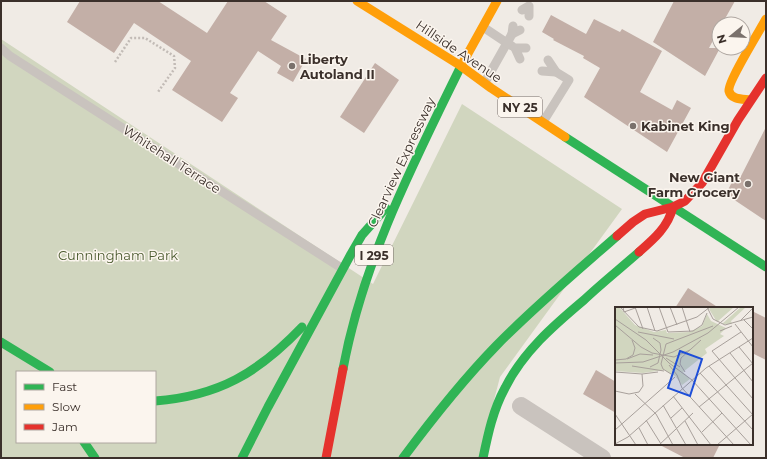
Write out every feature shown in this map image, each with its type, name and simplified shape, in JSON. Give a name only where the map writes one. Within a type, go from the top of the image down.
[{"type":"main road","name":"Hillside Avenue","points":[[357,1],[462,66],[491,88],[766,267]]},
{"type":"main road","name":"Clearview Expressway","points":[[326,458],[346,354],[358,304],[378,244],[398,193],[482,27],[497,1]]},
{"type":"main road","points":[[750,100],[741,100],[730,94],[729,82],[743,61],[766,19]]},
{"type":"main road","points":[[403,458],[450,396],[476,366],[521,322],[633,222],[645,214],[673,207],[685,201],[702,183],[750,100],[766,78]]},
{"type":"main road","points":[[242,458],[268,407],[362,235],[398,193]]},
{"type":"main road","points":[[483,458],[494,415],[500,399],[508,380],[526,355],[546,332],[656,237],[670,218],[673,207]]},
{"type":"main road","points":[[156,401],[182,399],[213,391],[242,378],[258,368],[302,328],[343,269]]},
{"type":"main road","points":[[1,342],[48,371]]},
{"type":"main road","points":[[85,443],[95,458]]},
{"type":"street","points":[[521,406],[602,458]]},
{"type":"lane","points":[[482,27],[511,45],[526,48]]},
{"type":"lane","points":[[485,82],[511,45],[515,30]]},
{"type":"lane","points":[[511,45],[520,59]]},
{"type":"lane","name":"Whitehall Terrace","points":[[1,48],[17,60],[343,269]]},
{"type":"lane","points":[[543,122],[569,80],[556,72],[548,60]]},
{"type":"lane","points":[[542,71],[556,72]]},
{"type":"path","points":[[115,62],[131,38],[145,38],[174,56],[175,68],[158,92]]},
{"type":"green space","name":"Cunningham Park","points":[[1,39],[373,284],[462,104],[622,209],[500,377],[479,458],[1,458]]},
{"type":"building","points":[[80,1],[158,1],[207,33],[228,1],[264,1],[287,16],[271,40],[306,59],[293,82],[277,73],[281,66],[258,51],[230,93],[238,98],[222,122],[172,90],[191,61],[134,23],[114,53],[67,22]]},
{"type":"building","points":[[674,1],[735,1],[727,16],[711,16],[711,44],[709,48],[711,48],[711,56],[716,56],[705,76],[653,42]]},
{"type":"building","points":[[551,15],[586,34],[594,19],[620,32],[622,29],[662,51],[640,92],[672,110],[677,100],[691,108],[667,152],[584,97],[600,68],[583,58],[584,56],[553,40],[554,39],[542,32]]},
{"type":"building","points":[[375,63],[399,80],[364,133],[340,117]]},
{"type":"building","name":"New Giant Farm Grocery","points":[[766,127],[766,221],[730,197],[727,192],[735,176],[740,178]]},
{"type":"building","points":[[688,288],[717,307],[676,307]]},
{"type":"building","points":[[753,312],[766,318],[766,360],[753,354]]},
{"type":"building","points":[[596,370],[615,381],[615,412],[583,394]]},
{"type":"building","points":[[660,445],[720,445],[713,458],[685,458]]},
{"type":"traffic: fast","points":[[343,369],[352,329],[376,252],[408,176],[461,66]]},
{"type":"traffic: fast","points":[[565,137],[766,267]]},
{"type":"traffic: fast","points":[[242,458],[351,254],[362,235],[386,208]]},
{"type":"traffic: fast","points":[[403,458],[448,400],[496,346],[540,304],[617,236]]},
{"type":"traffic: fast","points":[[483,458],[497,405],[512,375],[530,351],[550,330],[639,252]]},
{"type":"traffic: fast","points":[[156,401],[199,394],[218,388],[236,379],[269,357],[302,327]]},
{"type":"traffic: fast","points":[[1,342],[48,371]]},
{"type":"traffic: fast","points":[[85,443],[95,458]]},
{"type":"traffic: slow","points":[[357,1],[461,66],[491,88],[565,137]]},
{"type":"traffic: slow","points":[[461,66],[497,1]]},
{"type":"traffic: slow","points":[[750,100],[735,98],[729,91],[738,68],[766,19]]},
{"type":"traffic: jam","points":[[673,207],[685,201],[702,183],[738,120],[766,78]]},
{"type":"traffic: jam","points":[[617,236],[645,214],[673,207],[664,227],[639,252]]},
{"type":"traffic: jam","points":[[326,458],[343,369]]},
{"type":"place","name":"Liberty Autoland II","points":[[292,66]]},
{"type":"place","name":"Kabinet King","points":[[633,126]]},
{"type":"place","name":"New Giant Farm Grocery","points":[[748,184]]}]
